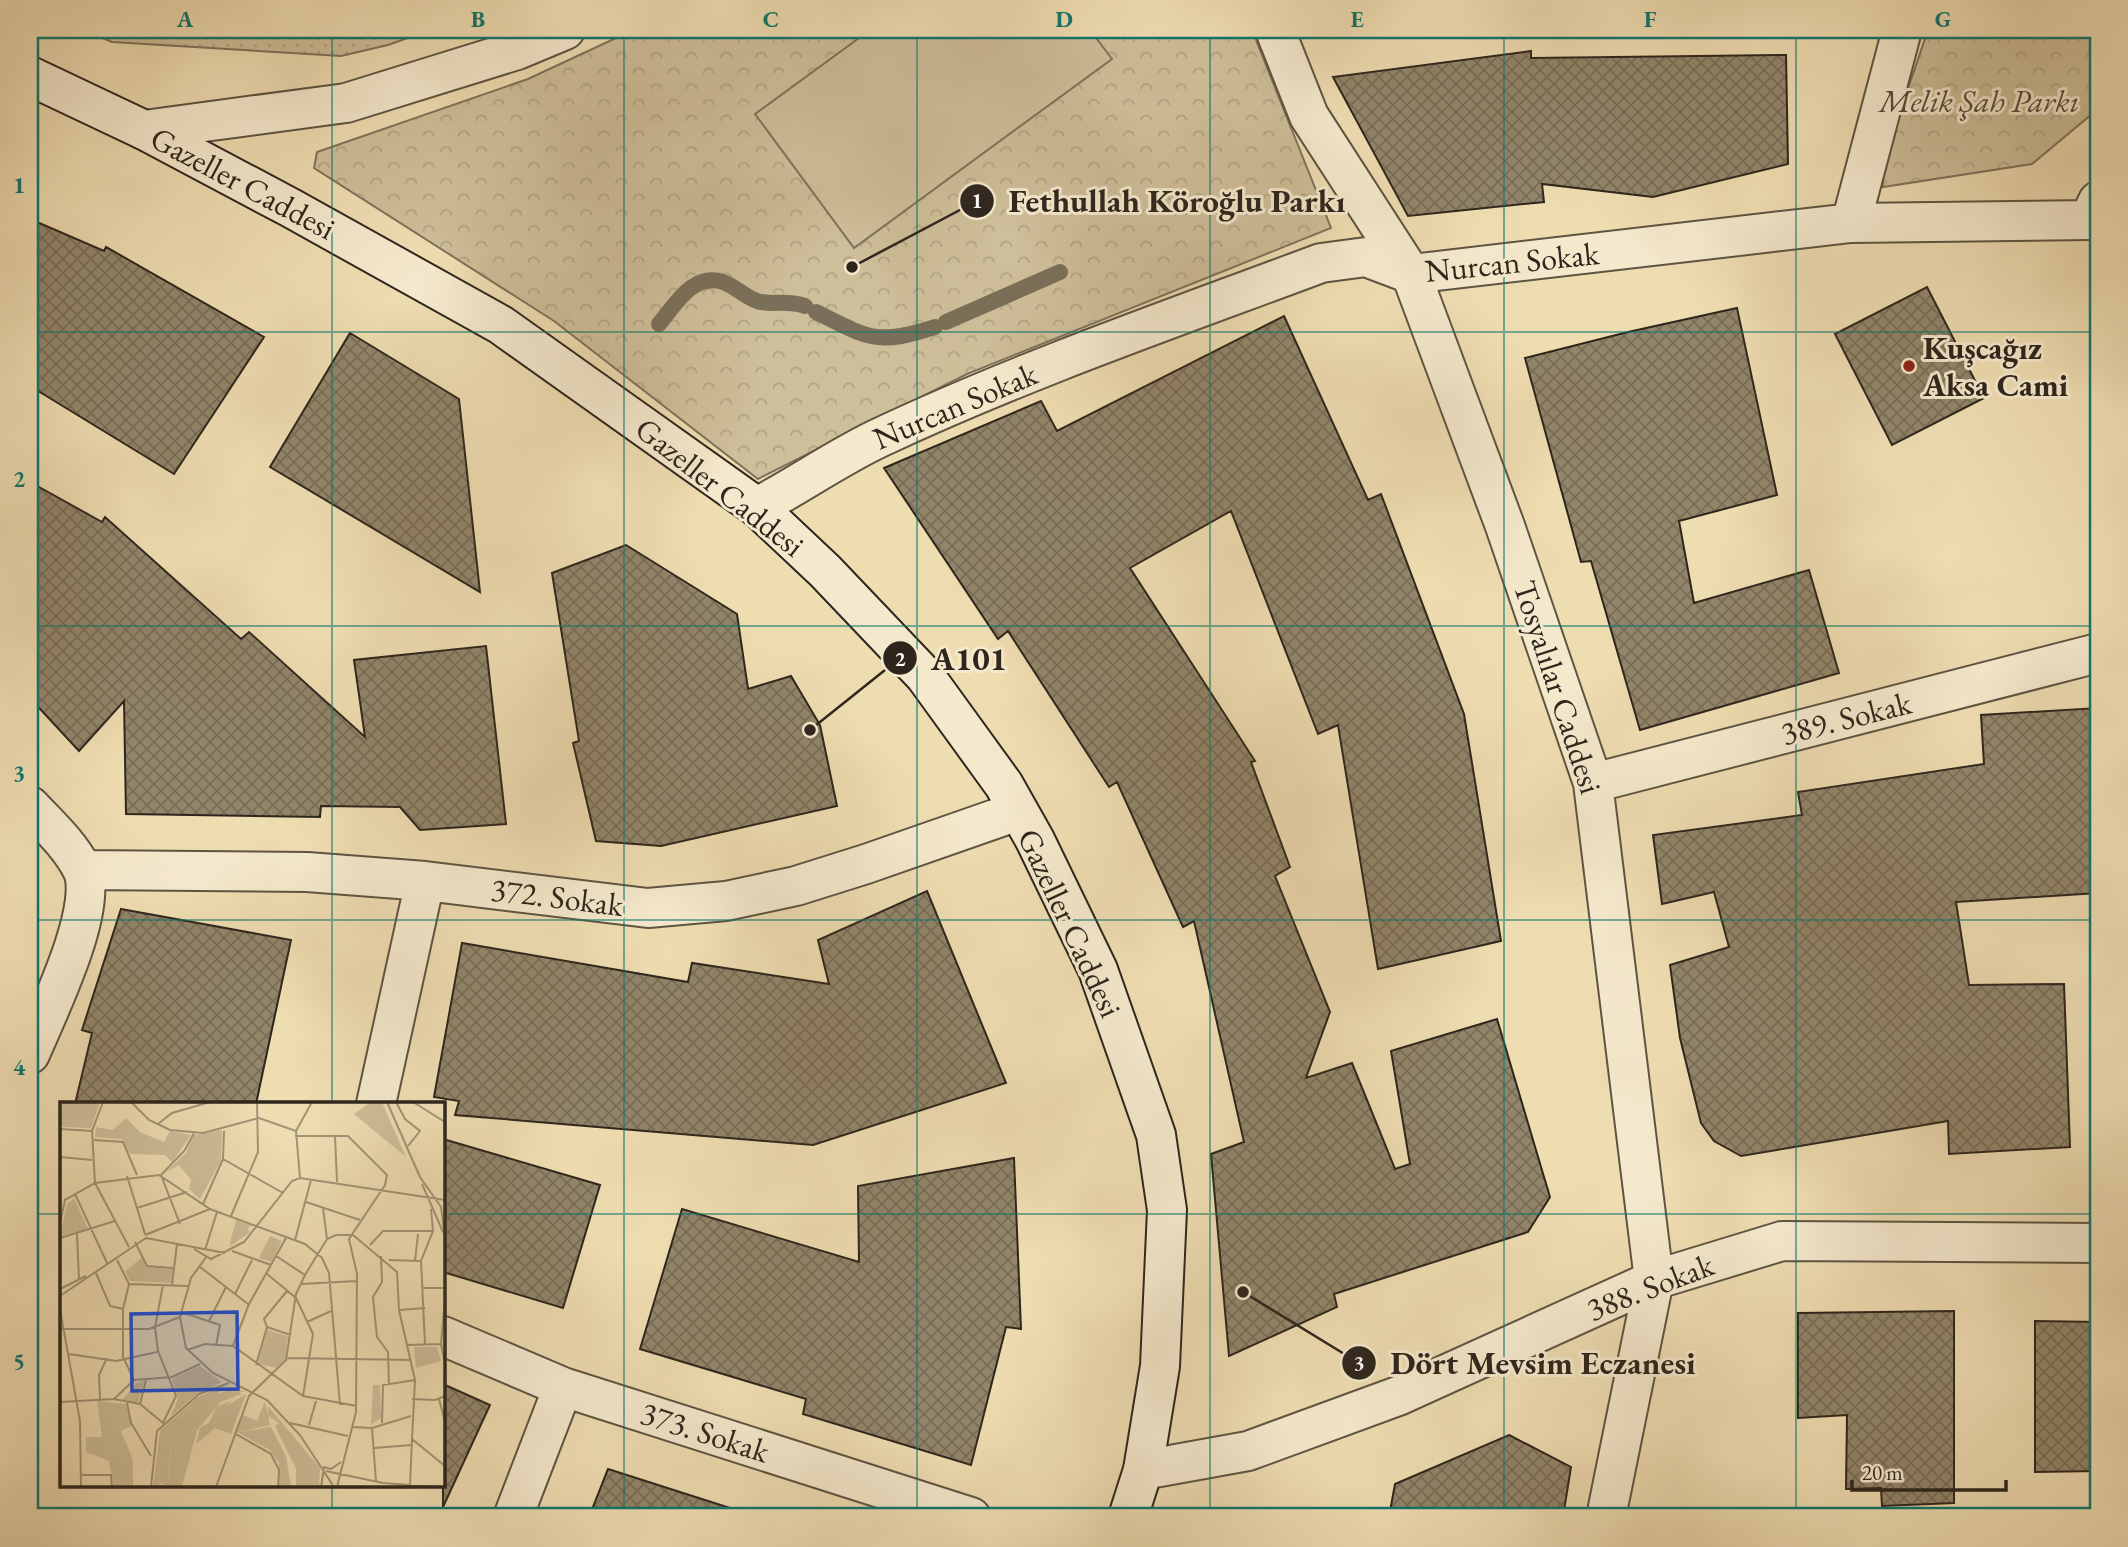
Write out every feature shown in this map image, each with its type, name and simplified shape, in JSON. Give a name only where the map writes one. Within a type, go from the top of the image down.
[{"type":"street","points":[[144,130],[346,103],[517,50],[565,30]]},
{"type":"street","name":"Tosyalılar Caddesi","points":[[1275,30],[1309,116],[1411,274],[1505,526],[1593,783],[1654,1280],[1606,1517]]},
{"type":"street","points":[[1851,223],[1902,30]]},
{"type":"street","name":"Gazeller Caddesi","points":[[30,76],[144,130],[279,201],[501,325],[757,507],[825,571],[925,676],[1004,785],[1035,840],[1098,970],[1156,1135],[1167,1210],[1160,1366],[1143,1470],[1128,1517]]},
{"type":"street","name":"Nurcan Sokak","points":[[757,507],[824,466],[916,421],[1015,379],[1321,263],[1366,257],[1411,274],[1851,223],[2095,223]]},
{"type":"street","name":"389. Sokak","points":[[1593,783],[2098,653]]},
{"type":"street","points":[[30,806],[62,840],[83,870],[86,895],[75,947],[30,1054]]},
{"type":"street","name":"372. Sokak","points":[[83,870],[307,872],[425,881],[648,908],[726,901],[819,879],[1018,811]]},
{"type":"street","points":[[376,1102],[425,881]]},
{"type":"street","name":"388. Sokak","points":[[1143,1470],[1248,1451],[1373,1405],[1654,1280],[1782,1241],[2098,1243]]},
{"type":"street","name":"373. Sokak","points":[[444,1336],[563,1387],[971,1517]]},
{"type":"street","points":[[513,1517],[563,1387]]},
{"type":"green space","points":[[83,30],[430,30],[388,45],[341,56],[112,42]]},
{"type":"green space","points":[[633,30],[1252,30],[1331,228],[967,374],[758,479],[554,321],[314,168],[317,152],[528,79]]},
{"type":"green space","points":[[870,30],[1090,30],[1112,59],[854,248],[755,114]]},
{"type":"green space","name":"Melik Şah Parkı","points":[[1928,30],[2098,30],[2098,109],[2032,164],[1883,187],[1882,165]]},
{"type":"building","points":[[1531,51],[1531,58],[1786,55],[1788,164],[1653,197],[1542,184],[1544,202],[1408,216],[1333,77]]},
{"type":"building","points":[[30,219],[104,251],[106,247],[264,337],[174,474],[30,386]]},
{"type":"building","name":"Kuşcağız Aksa Cami","points":[[1927,287],[1984,398],[1892,445],[1835,334]]},
{"type":"building","points":[[1737,308],[1777,495],[1679,521],[1694,603],[1809,570],[1839,673],[1640,730],[1591,561],[1581,562],[1525,358]]},
{"type":"building","points":[[1284,316],[1368,500],[1381,494],[1464,714],[1501,941],[1378,969],[1338,725],[1318,734],[1231,511],[1130,568],[1255,761],[1251,762],[1290,867],[1275,876],[1330,1012],[1306,1078],[1352,1063],[1395,1169],[1410,1164],[1391,1051],[1497,1019],[1550,1197],[1528,1232],[1334,1294],[1337,1307],[1229,1356],[1211,1154],[1244,1142],[1194,921],[1183,927],[1117,782],[1109,787],[1008,631],[998,639],[884,468],[1041,401],[1057,431]]},
{"type":"building","points":[[350,333],[459,399],[480,592],[270,467]]},
{"type":"building","points":[[30,482],[102,522],[105,517],[241,639],[249,632],[365,737],[354,660],[486,646],[506,824],[420,830],[400,807],[321,806],[320,817],[126,814],[124,701],[79,751],[30,698]]},
{"type":"building","points":[[626,545],[737,614],[748,689],[791,676],[820,725],[837,806],[661,846],[596,841],[573,743],[579,741],[552,573]]},
{"type":"building","points":[[2098,708],[2098,893],[1956,902],[1969,985],[2064,984],[2070,1147],[1949,1154],[1948,1121],[1741,1156],[1714,1141],[1701,1123],[1680,1038],[1670,965],[1729,947],[1714,892],[1662,904],[1653,835],[1802,815],[1798,792],[1984,764],[1981,715]]},
{"type":"building","points":[[927,891],[1006,1083],[813,1145],[455,1115],[459,1101],[434,1097],[462,943],[688,982],[692,963],[829,984],[818,940]]},
{"type":"building","points":[[121,909],[291,940],[256,1102],[75,1102],[92,1033],[82,1030]]},
{"type":"building","points":[[444,1139],[600,1185],[563,1308],[444,1272]]},
{"type":"building","points":[[1014,1158],[1021,1329],[1006,1327],[971,1465],[803,1414],[806,1399],[640,1349],[682,1209],[859,1262],[858,1186]]},
{"type":"building","points":[[1954,1311],[1954,1503],[1882,1506],[1881,1488],[1846,1489],[1847,1415],[1798,1418],[1798,1313]]},
{"type":"building","points":[[2035,1321],[2098,1322],[2098,1471],[2035,1472]]},
{"type":"building","points":[[444,1384],[490,1405],[443,1507],[444,1488]]},
{"type":"building","points":[[1509,1435],[1571,1467],[1563,1517],[1389,1517],[1395,1484]]},
{"type":"building","points":[[608,1469],[730,1508],[729,1517],[589,1517]]},
{"type":"waterway","points":[[946,322],[1060,272]]},
{"type":"waterway","points":[[659,324],[686,292],[712,280],[723,282],[757,301],[805,306]]},
{"type":"waterway","points":[[816,312],[848,328],[873,336],[899,336],[935,327]]},
{"type":"place","name":"Fethullah Köroğlu Parkı","points":[[852,267]]},
{"type":"place","name":"Kuşcağız Aksa Cami","points":[[1909,366]]},
{"type":"place","name":"A101","points":[[810,730]]},
{"type":"place","name":"Dört Mevsim Eczanesi","points":[[1243,1292]]}]
